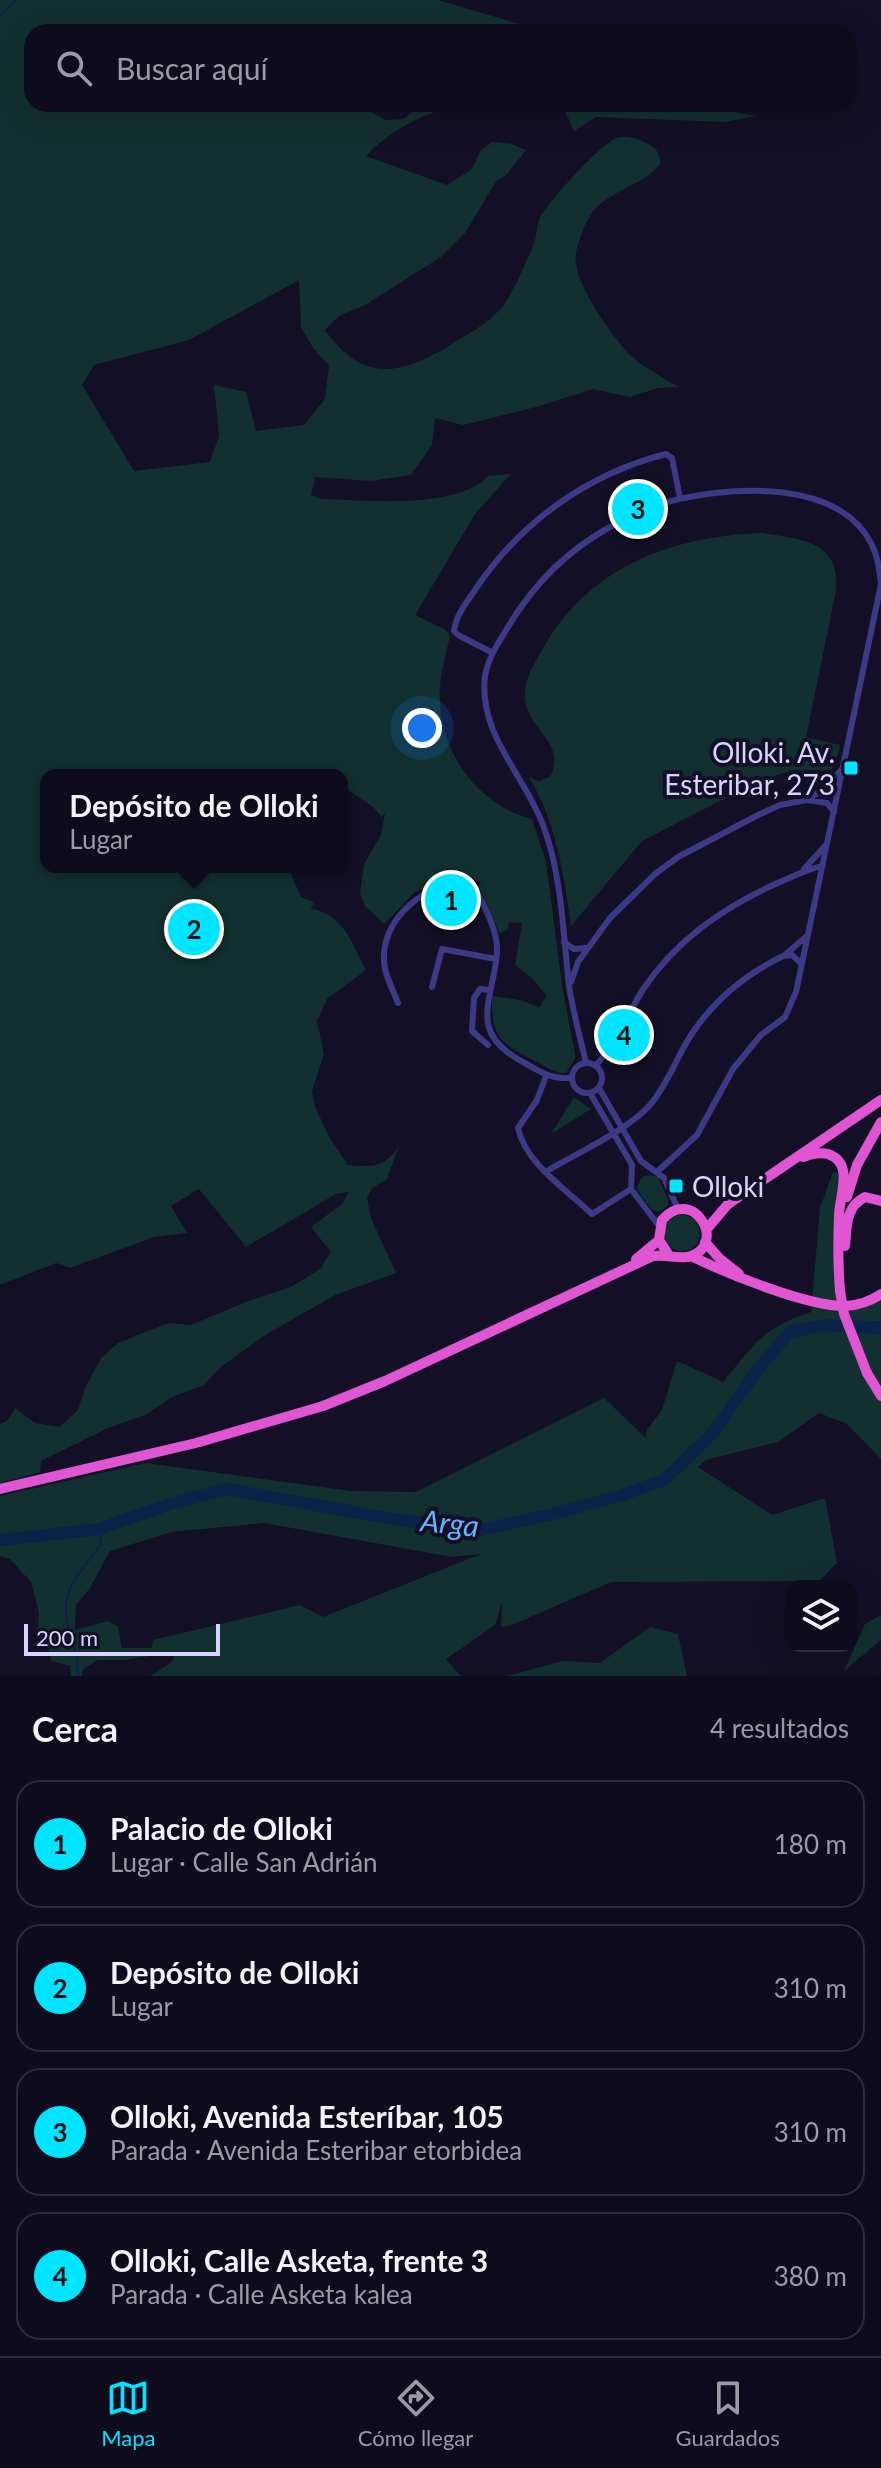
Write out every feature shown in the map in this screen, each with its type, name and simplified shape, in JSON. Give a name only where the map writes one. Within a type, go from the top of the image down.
[{"type":"highway","points":[[698,1215],[728,1204],[881,1100]]},
{"type":"highway","points":[[839,1234],[857,1165],[881,1122]]},
{"type":"highway","points":[[777,1171],[808,1154],[831,1155],[839,1161],[844,1174],[838,1212],[844,1314],[867,1373],[881,1396]]},
{"type":"highway","points":[[840,1286],[847,1220],[852,1206],[865,1197],[881,1201]]},
{"type":"highway","points":[[706,1230],[728,1204]]},
{"type":"highway","points":[[0,1489],[196,1443],[323,1406],[385,1381],[653,1256],[691,1256],[705,1242],[706,1230],[698,1215],[678,1209],[666,1215],[659,1226],[659,1240],[668,1254]]},
{"type":"highway","points":[[625,1268],[659,1240]]},
{"type":"highway","points":[[705,1242],[720,1259],[747,1279]]},
{"type":"highway","points":[[691,1256],[730,1275],[824,1304],[846,1306],[862,1303],[881,1292]]},
{"type":"street","points":[[493,653],[458,635],[454,631],[455,621],[486,573],[527,528],[586,486],[627,466],[666,454],[672,458],[680,498]]},
{"type":"street","points":[[586,1063],[570,987],[554,865],[544,828],[526,787],[496,741],[486,711],[486,672],[493,653],[532,592],[570,554],[630,516],[680,498],[748,491],[793,494],[834,506],[858,525],[871,542],[878,561],[881,584],[796,992],[785,1017],[761,1035],[743,1057],[697,1135],[658,1171]]},
{"type":"street","points":[[807,800],[825,788],[842,769]]},
{"type":"street","points":[[570,987],[578,962],[633,893],[678,857],[780,805],[807,800],[827,803],[834,812]]},
{"type":"street","points":[[798,874],[827,843]]},
{"type":"street","points":[[596,1065],[612,1046],[650,980],[682,943],[727,909],[798,874],[822,866]]},
{"type":"street","points":[[798,874],[811,874],[819,882]]},
{"type":"street","points":[[398,1003],[384,966],[390,929],[398,916],[423,895],[468,881],[495,934],[496,959],[486,1015],[490,1034],[507,1053],[546,1076],[572,1078]]},
{"type":"street","points":[[547,1171],[634,1120],[650,1105],[690,1036],[708,1013],[732,988],[783,956],[808,935]]},
{"type":"street","points":[[564,942],[574,949],[588,948]]},
{"type":"street","points":[[432,987],[442,949],[496,959]]},
{"type":"street","points":[[783,956],[792,955],[802,964]]},
{"type":"street","points":[[488,1045],[472,1031],[474,998],[480,989],[490,990]]},
{"type":"street","points":[[572,1078],[578,1066],[586,1063],[596,1065]]},
{"type":"street","points":[[572,1078],[580,1091],[590,1093],[599,1088],[603,1078],[596,1065]]},
{"type":"street","points":[[546,1076],[537,1100],[518,1128],[525,1146],[592,1214],[631,1189]]},
{"type":"street","points":[[599,1088],[641,1161],[658,1171],[678,1209]]},
{"type":"street","points":[[590,1093],[632,1165],[631,1189],[659,1226]]},
{"type":"street","points":[[633,1176],[641,1169],[649,1168]]},
{"type":"green space","points":[[0,0],[438,0],[519,24],[24,24],[24,112],[372,112],[386,120],[403,119],[413,112],[436,112],[399,129],[366,156],[447,185],[472,169],[481,150],[492,142],[512,144],[526,150],[508,173],[495,183],[465,233],[441,257],[365,305],[339,316],[325,330],[340,348],[370,367],[386,369],[419,362],[487,321],[504,305],[516,283],[533,246],[541,216],[576,173],[599,150],[617,138],[632,138],[648,144],[656,149],[661,163],[645,178],[607,199],[591,214],[578,245],[576,265],[586,293],[623,348],[678,387],[658,388],[630,397],[593,389],[463,425],[435,418],[432,445],[411,475],[371,481],[315,477],[311,495],[322,499],[410,501],[455,494],[474,487],[488,476],[511,474],[475,514],[415,615],[446,630],[450,636],[441,678],[440,703],[448,742],[457,760],[481,791],[514,813],[532,819],[546,862],[563,992],[575,1053],[575,1059],[566,1073],[551,1069],[515,1050],[496,1031],[492,996],[520,1000],[539,1007],[547,996],[532,978],[515,965],[522,923],[509,922],[508,929],[500,934],[478,886],[480,882],[462,874],[415,892],[384,924],[365,906],[360,894],[364,864],[381,835],[385,813],[382,817],[348,790],[348,769],[40,769],[40,873],[291,873],[301,897],[314,902],[311,909],[339,923],[366,970],[327,999],[317,1021],[324,1054],[312,1091],[315,1107],[331,1140],[348,1165],[378,1164],[388,1159],[399,1146],[387,1179],[372,1188],[367,1198],[371,1218],[396,1273],[335,1295],[262,1337],[221,1367],[204,1385],[172,1397],[145,1415],[108,1428],[41,1461],[40,1472],[0,1483],[0,1424],[7,1421],[15,1408],[35,1423],[60,1427],[78,1410],[85,1388],[101,1358],[118,1343],[168,1323],[191,1325],[291,1287],[320,1269],[331,1252],[311,1227],[342,1204],[349,1192],[336,1194],[246,1247],[199,1189],[171,1206],[187,1233],[154,1237],[70,1268],[56,1263],[0,1285]],"holes":[[[299,280],[301,327],[313,348],[329,366],[325,399],[304,425],[256,431],[246,392],[214,385],[219,436],[210,462],[134,471],[82,385],[94,365],[189,340]],[[199,917],[211,927],[186,958],[175,940]]]},
{"type":"green space","points":[[566,112],[733,112],[756,116],[724,122],[596,117],[574,131]]},
{"type":"green space","points":[[762,533],[817,546],[833,564],[835,596],[806,737],[840,745],[832,768],[823,781],[803,795],[808,787],[806,778],[799,772],[787,772],[761,780],[642,841],[571,926],[562,868],[552,830],[529,777],[539,781],[550,777],[554,765],[550,745],[527,708],[525,689],[531,669],[564,617],[586,594],[611,575],[667,549],[729,535]]},
{"type":"green space","points":[[574,1097],[591,1109],[551,1134]]},
{"type":"green space","points":[[833,1172],[844,1174],[838,1212],[844,1313],[881,1300],[881,1321],[848,1325],[850,1331],[881,1334],[881,1459],[847,1424],[819,1413],[778,1442],[706,1460],[698,1467],[772,1515],[825,1498],[837,1563],[820,1580],[611,1582],[501,1627],[502,1603],[495,1625],[446,1659],[461,1676],[151,1676],[172,1662],[175,1652],[124,1660],[98,1660],[82,1670],[82,1676],[71,1676],[70,1666],[51,1661],[47,1643],[38,1629],[39,1613],[31,1582],[10,1559],[0,1556],[0,1496],[146,1463],[351,1491],[416,1492],[604,1398],[646,1438],[647,1430],[662,1410],[677,1361],[723,1382],[770,1331],[811,1312],[820,1208]],"holes":[[[264,1523],[452,1557],[481,1554],[323,1617],[300,1605],[153,1640],[152,1648],[122,1648],[118,1626],[108,1621],[75,1630],[76,1605],[90,1588],[110,1551],[172,1532]]]},
{"type":"green space","points":[[642,1177],[658,1177],[668,1200],[668,1206],[659,1212],[652,1209],[637,1187]]},
{"type":"green space","points":[[682,1215],[695,1220],[700,1233],[695,1246],[682,1251],[669,1246],[664,1233],[669,1220]]},
{"type":"green space","points":[[881,1615],[881,1640],[844,1671],[852,1652],[857,1652],[857,1642],[865,1624]]},
{"type":"green space","points":[[650,1627],[678,1634],[687,1676],[507,1676],[563,1661],[600,1663]]},
{"type":"waterway","points":[[0,15],[17,0]]},
{"type":"waterway","name":"Arga","points":[[0,1540],[99,1529],[173,1503],[227,1489],[387,1518],[480,1530],[549,1515],[664,1480],[713,1433],[759,1368],[790,1332],[826,1325],[881,1328]]},
{"type":"waterway","points":[[75,1651],[66,1617],[68,1593],[101,1544],[99,1529]]},
{"type":"waterway","points":[[77,1657],[78,1676]]},
{"type":"place","name":"Olloki, Avenida Esteríbar, 105","points":[[638,509]]},
{"type":"place","name":"Olloki. Av. Esteribar, 273","points":[[851,768]]},
{"type":"place","name":"Palacio de Olloki","points":[[451,900]]},
{"type":"place","name":"Depósito de Olloki","points":[[194,929]]},
{"type":"place","name":"Olloki, Calle Asketa, frente 3","points":[[624,1035]]},
{"type":"place","name":"Olloki","points":[[676,1186]]}]
